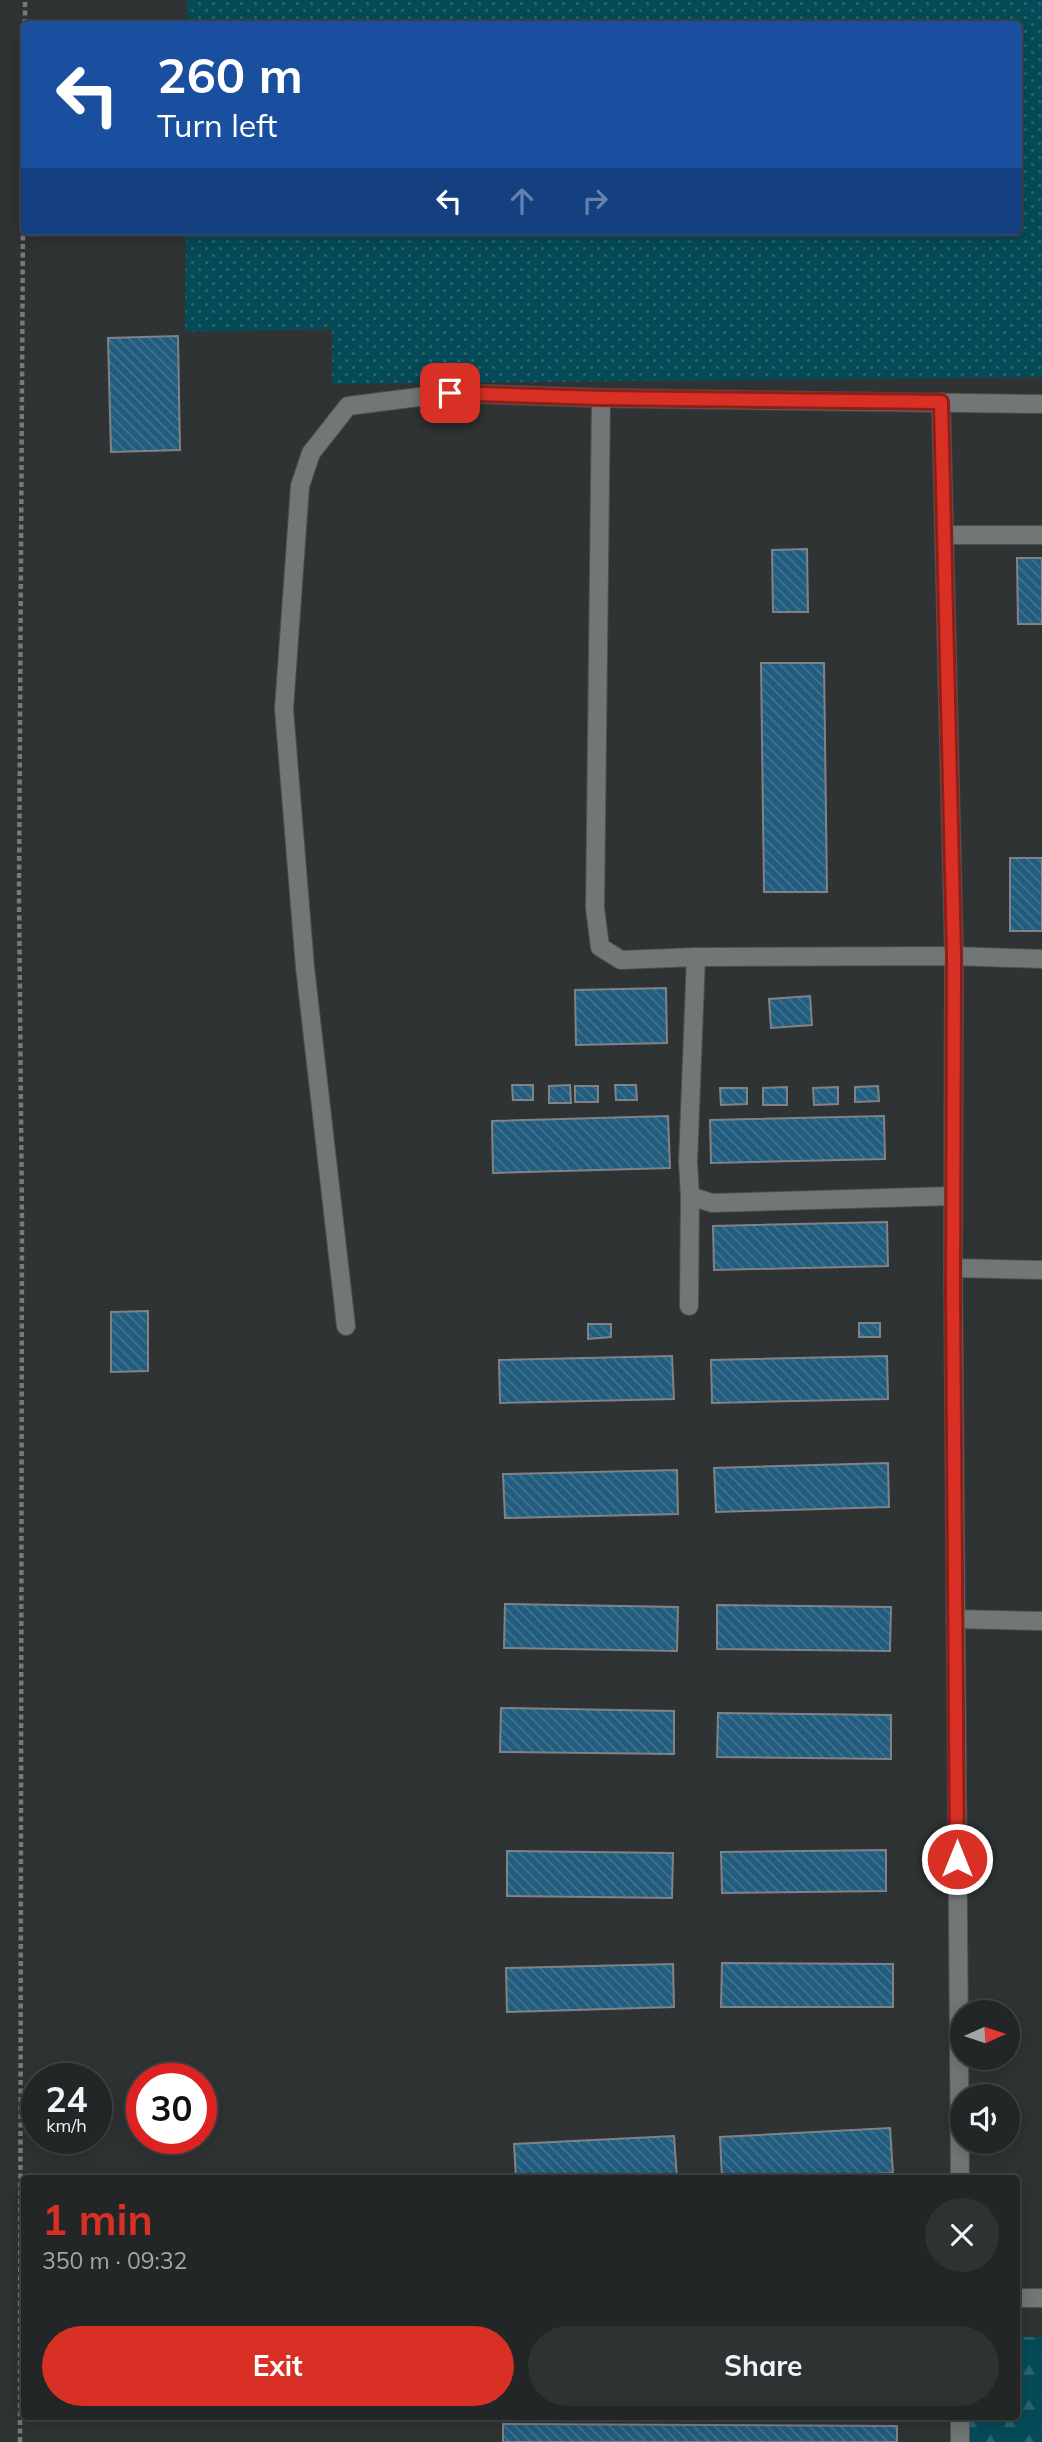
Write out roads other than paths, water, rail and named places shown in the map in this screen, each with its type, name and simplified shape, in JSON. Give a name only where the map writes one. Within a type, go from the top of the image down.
[{"type":"street","points":[[346,1326],[305,967],[284,709],[300,486],[311,453],[348,406],[450,393],[601,398],[1042,404]]},
{"type":"street","points":[[601,398],[595,908],[600,947],[621,960],[954,956],[1042,960]]},
{"type":"street","points":[[941,402],[954,956],[953,1268],[960,2175]]},
{"type":"street","points":[[944,534],[1042,535]]},
{"type":"street","points":[[688,1306],[688,1162],[696,957]]},
{"type":"street","points":[[690,1196],[712,1203],[953,1196]]},
{"type":"street","points":[[953,1268],[1042,1270]]},
{"type":"street","points":[[955,1619],[1042,1621]]},
{"type":"street","points":[[1020,2298],[1042,2298]]},
{"type":"street","points":[[960,2420],[960,2442]]}]
